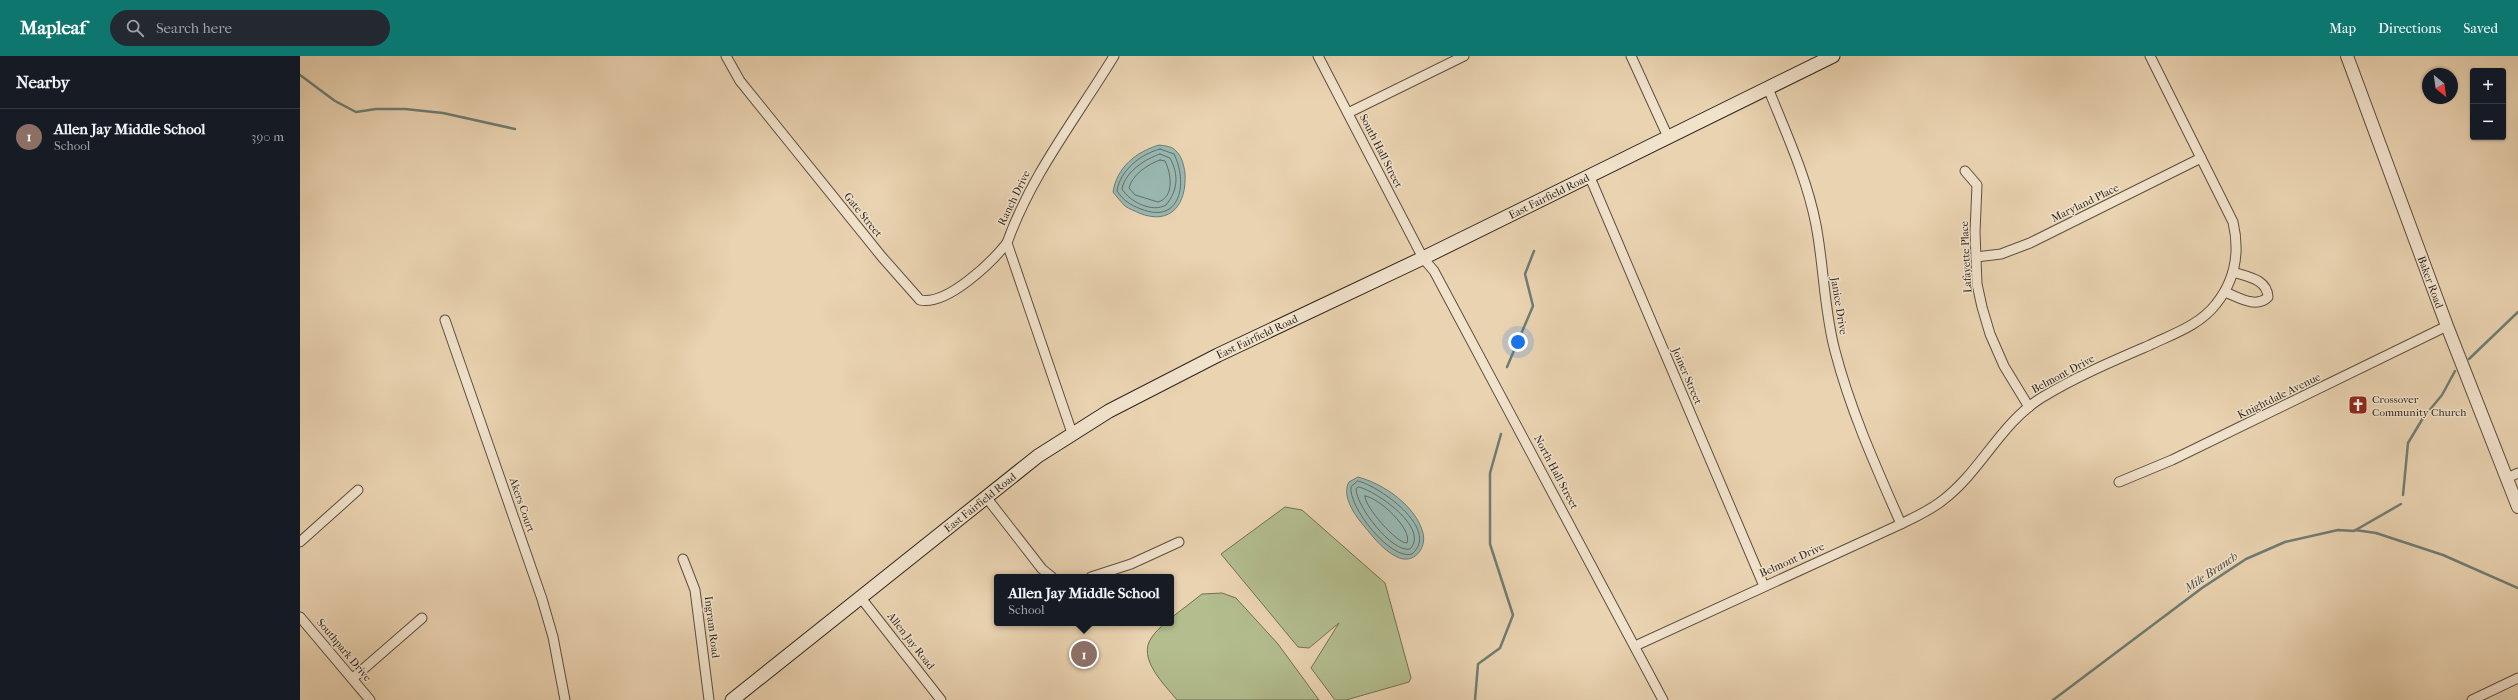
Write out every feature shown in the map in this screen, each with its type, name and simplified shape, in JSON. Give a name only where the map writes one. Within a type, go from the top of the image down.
[{"type":"main road","name":"East Fairfield Road","points":[[732,700],[862,598],[1038,456],[1072,433],[1126,402],[1218,355],[1423,258],[1833,56]]},
{"type":"street","name":"Gate Street","points":[[726,56],[740,81],[882,257],[920,300],[934,300],[947,294],[987,265],[1007,243]]},
{"type":"street","name":"Ranch Drive","points":[[1072,433],[1007,243],[1014,222],[1035,181],[1114,56]]},
{"type":"street","name":"South Hall Street","points":[[1318,56],[1423,258]]},
{"type":"street","points":[[1348,113],[1464,56]]},
{"type":"street","points":[[1631,56],[1668,137]]},
{"type":"street","name":"Belmont Drive","points":[[1635,646],[1901,524],[1943,501],[1965,479],[2006,428],[2029,407],[2067,383],[2185,328],[2205,316],[2225,292],[2233,272],[2237,250],[2233,222],[2150,56]]},
{"type":"street","name":"Baker Road","points":[[2347,56],[2447,326],[2512,476],[2518,506]]},
{"type":"street","name":"Janice Drive","points":[[1768,88],[1809,195],[1816,226],[1826,310],[1834,350],[1847,394],[1862,436],[1901,524]]},
{"type":"street","name":"Maryland Place","points":[[1976,257],[2001,254],[2030,243],[2201,158]]},
{"type":"street","name":"Lafayette Place","points":[[1966,171],[1977,185],[1977,284],[1990,334],[2004,366],[2029,407]]},
{"type":"street","name":"Joiner Street","points":[[1589,175],[1764,586]]},
{"type":"street","name":"North Hall Street","points":[[1423,258],[1434,271],[1663,700]]},
{"type":"street","points":[[2225,292],[2254,303],[2264,302],[2268,297],[2268,289],[2262,282],[2233,272]]},
{"type":"street","name":"Akers Court","points":[[446,320],[542,599],[553,637],[565,700]]},
{"type":"street","name":"Knightdale Avenue","points":[[2119,482],[2179,457],[2447,326]]},
{"type":"street","points":[[300,542],[358,490]]},
{"type":"street","points":[[986,497],[1038,564],[1049,574]]},
{"type":"street","points":[[1100,574],[1131,564],[1179,542]]},
{"type":"street","name":"Ingram Road","points":[[683,560],[695,590],[709,700]]},
{"type":"street","name":"Allen Jay Road","points":[[862,598],[941,700]]},
{"type":"street","name":"Southpark Drive","points":[[300,617],[370,700]]},
{"type":"street","points":[[353,678],[422,618]]},
{"type":"street","points":[[2472,700],[2518,678]]},
{"type":"green space","points":[[1285,507],[1302,510],[1385,583],[1411,678],[1409,682],[1346,700],[1335,700],[1311,668],[1339,623],[1309,648],[1298,647],[1221,554]]},
{"type":"green space","points":[[1222,593],[1236,598],[1278,644],[1319,700],[1177,700],[1154,671],[1147,654],[1148,645],[1156,631],[1162,626],[1174,626],[1174,616],[1202,594]]},
{"type":"water","points":[[1159,145],[1168,146],[1174,149],[1180,156],[1185,170],[1185,184],[1180,203],[1175,210],[1160,217],[1139,213],[1127,207],[1113,192],[1115,183],[1123,168],[1135,156]]},
{"type":"water","points":[[1358,477],[1368,480],[1388,491],[1406,505],[1414,514],[1423,533],[1424,539],[1421,550],[1418,554],[1408,559],[1403,559],[1392,554],[1377,541],[1357,517],[1347,497],[1347,487],[1349,482]]},
{"type":"waterway","points":[[300,75],[335,101],[356,112],[376,109],[405,109],[443,113],[515,129]]},
{"type":"waterway","points":[[1507,367],[1533,306],[1525,274],[1534,251]]},
{"type":"waterway","name":"Mile Branch","points":[[2469,359],[2518,312]]},
{"type":"waterway","name":"Mile Branch","points":[[2403,495],[2408,443],[2423,418],[2442,395],[2455,371]]},
{"type":"waterway","points":[[1475,700],[1478,664],[1500,648],[1513,615],[1490,544],[1490,473],[1501,434]]},
{"type":"waterway","name":"Mile Branch","points":[[2053,700],[2202,588],[2246,559],[2285,542],[2338,530],[2354,531],[2401,504]]},
{"type":"waterway","points":[[2355,530],[2376,533],[2443,555],[2518,588]]},
{"type":"place","name":"Crossover Community Church","points":[[2358,405]]},
{"type":"place","name":"Allen Jay Middle School","points":[[1084,654]]}]
